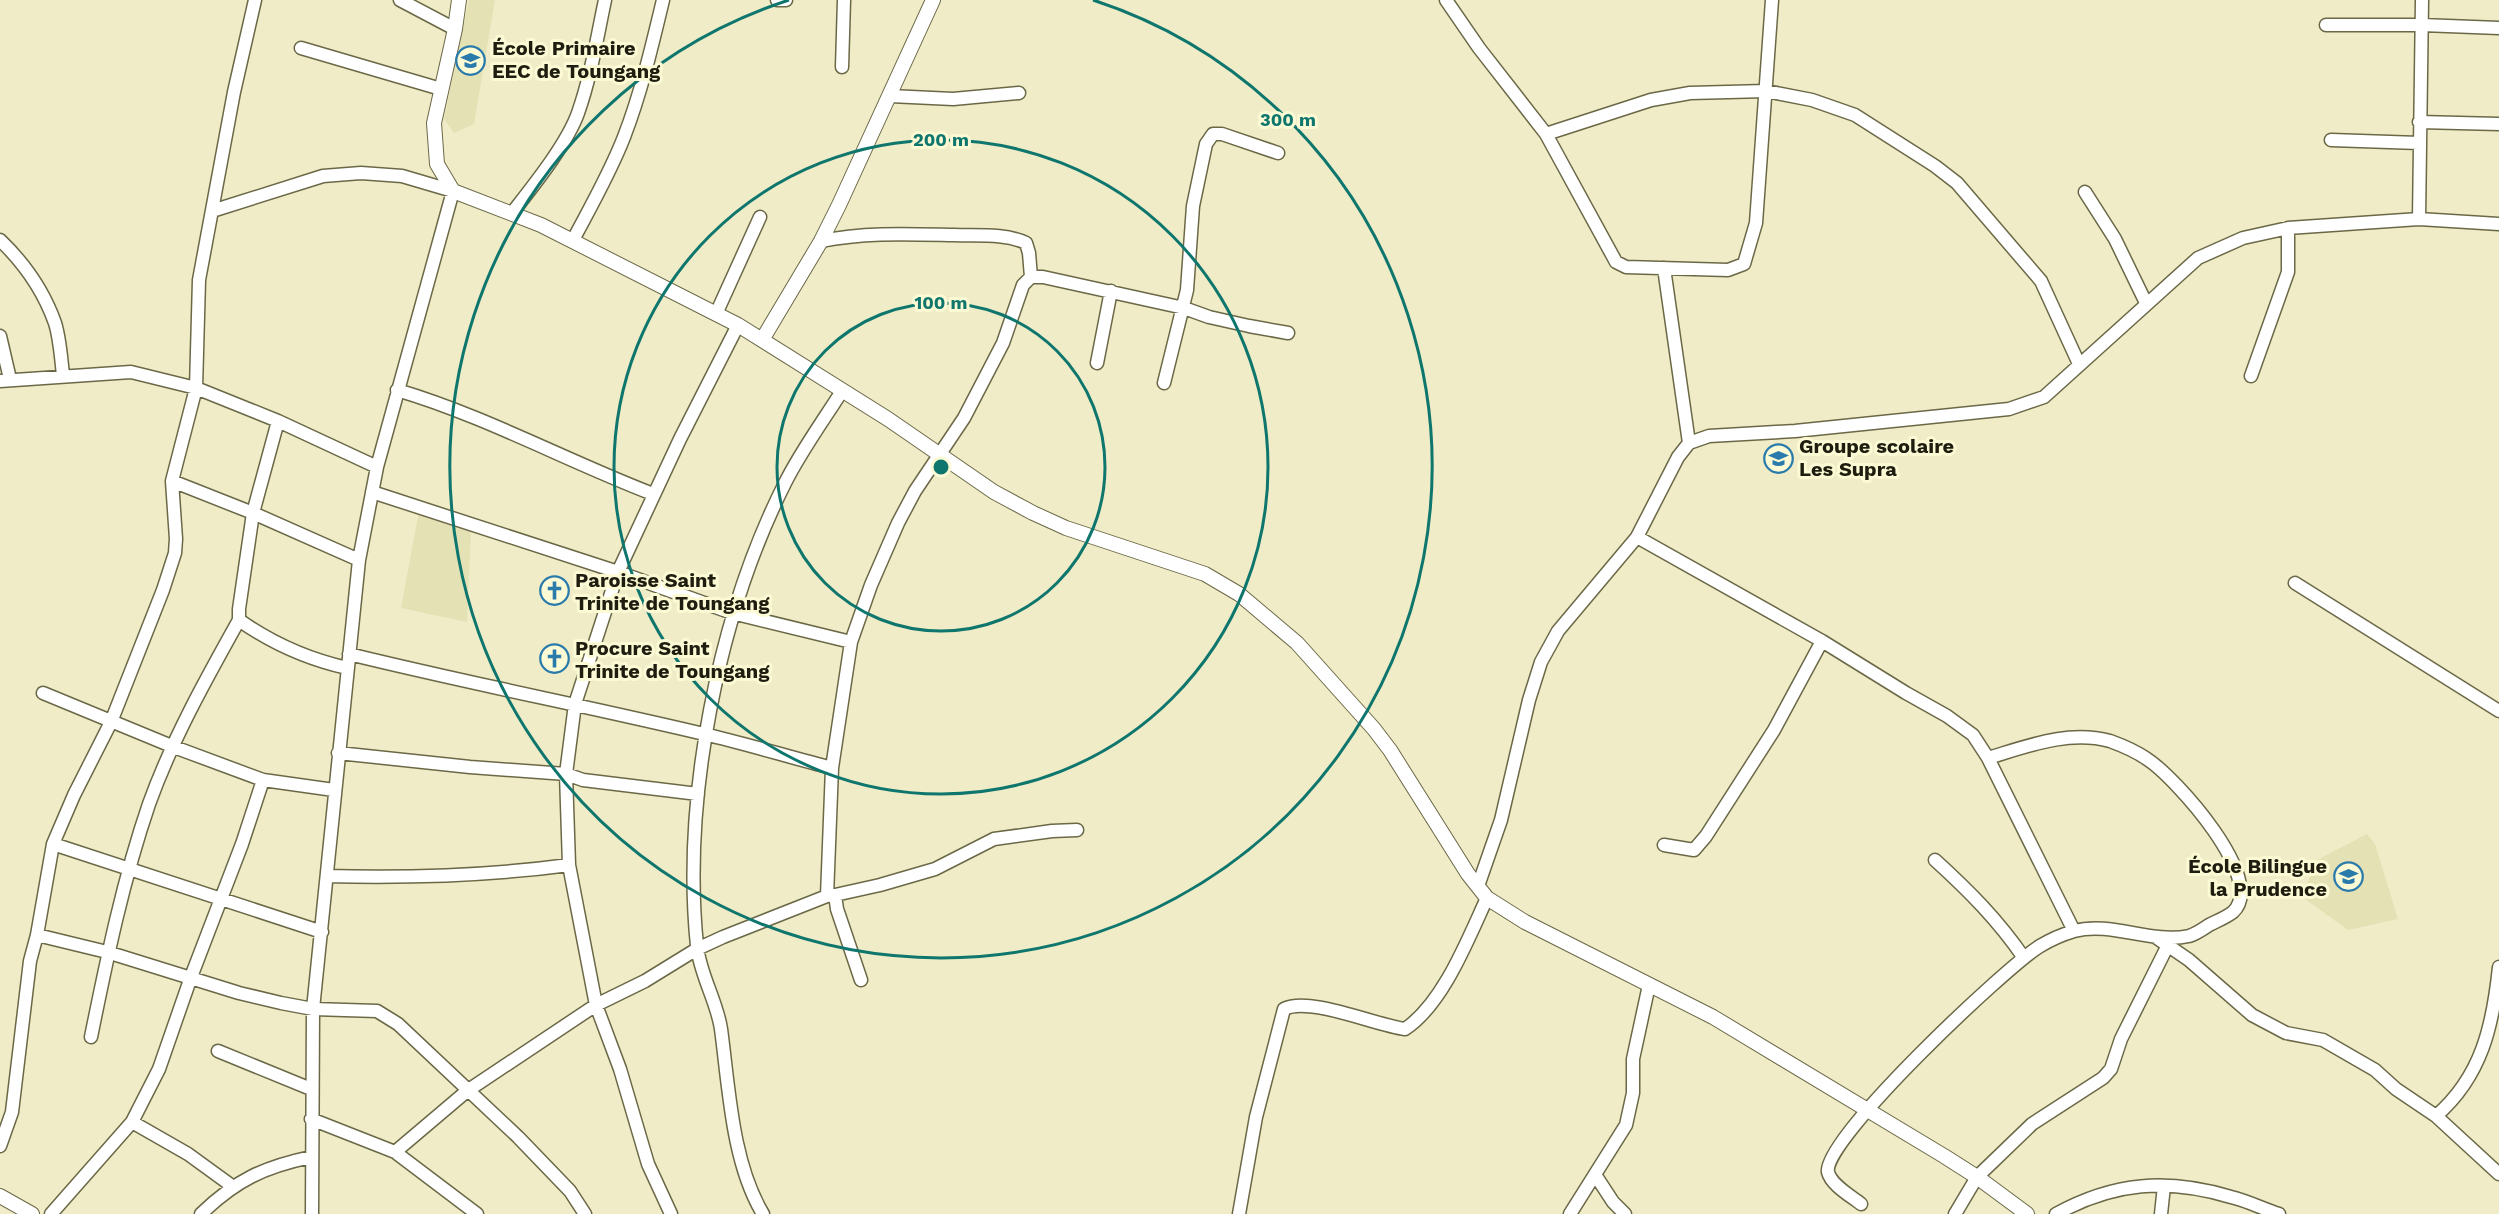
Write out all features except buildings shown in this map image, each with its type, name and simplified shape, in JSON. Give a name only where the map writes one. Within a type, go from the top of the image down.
[{"type":"street","points":[[0,1146],[12,1112],[30,961],[37,935],[53,844],[74,795],[111,722],[163,591],[175,553],[172,482],[196,388],[199,280],[234,92],[255,0]]},
{"type":"street","points":[[400,0],[455,29]]},
{"type":"street","points":[[312,1214],[312,1008],[322,932],[334,790],[359,560],[377,467],[453,191],[437,164],[434,123],[455,29],[459,0]]},
{"type":"street","points":[[512,213],[537,181],[578,115],[592,65],[605,0]]},
{"type":"street","points":[[573,240],[606,178],[623,138],[638,96],[663,0]]},
{"type":"street","points":[[777,0],[786,0]]},
{"type":"street","points":[[842,67],[844,0]]},
{"type":"street","points":[[762,340],[821,241],[933,0]]},
{"type":"street","points":[[1446,0],[1479,48],[1546,134],[1616,262],[1626,267],[1728,270],[1744,264],[1756,224],[1772,0]]},
{"type":"street","points":[[2419,219],[2422,0]]},
{"type":"street","points":[[2326,25],[2499,28]]},
{"type":"street","points":[[301,48],[441,89]]},
{"type":"street","points":[[1546,134],[1651,100],[1690,93],[1766,91],[1812,100],[1855,115],[1935,166],[1957,183],[2041,281],[2079,364]]},
{"type":"street","points":[[890,96],[953,99],[1018,93]]},
{"type":"street","points":[[2419,122],[2499,124]]},
{"type":"street","points":[[1164,383],[1184,308],[1190,266],[1193,206],[1206,144],[1213,134],[1222,134],[1278,153]]},
{"type":"street","points":[[2331,140],[2419,143]]},
{"type":"street","points":[[212,211],[323,176],[361,173],[402,176],[453,191],[512,213],[573,240],[738,325],[842,390],[994,492],[1033,513],[1066,528],[1205,574],[1239,594],[1323,669],[1390,750],[1468,874],[1487,898],[1525,922],[1713,1017],[1977,1177],[2027,1214]]},
{"type":"street","points":[[2085,192],[2115,239],[2146,303]]},
{"type":"street","points":[[716,314],[760,217]]},
{"type":"street","points":[[1478,886],[1501,820],[1529,700],[1541,662],[1558,631],[1637,537],[1678,457],[1689,443],[1709,436],[1795,431],[2009,409],[2044,397],[2198,258],[2243,238],[2288,228],[2419,219],[2499,224]]},
{"type":"street","points":[[2251,375],[2288,272],[2288,228]]},
{"type":"street","points":[[821,241],[889,233],[990,236],[1018,240],[1026,243],[1031,277]]},
{"type":"street","points":[[0,240],[39,287],[56,324],[63,375]]},
{"type":"street","points":[[1664,268],[1689,443]]},
{"type":"street","points":[[861,981],[831,896],[832,768],[851,642],[871,585],[898,523],[915,491],[964,418],[1003,343],[1023,285],[1031,277],[1043,277],[1184,308],[1209,317],[1288,333]]},
{"type":"street","points":[[1097,363],[1111,291]]},
{"type":"street","points":[[671,1214],[648,1164],[620,1069],[596,1005],[569,865],[566,774],[575,704],[618,572],[653,494],[738,325]]},
{"type":"street","points":[[0,336],[5,380],[131,372],[196,388],[278,421],[377,467]]},
{"type":"street","points":[[397,390],[434,401],[653,494]]},
{"type":"street","points":[[763,1214],[742,1162],[720,1025],[697,949],[693,887],[698,794],[713,692],[732,613],[752,557],[786,481],[842,390]]},
{"type":"street","points":[[91,1037],[107,952],[128,870],[150,802],[205,682],[240,620],[239,609],[253,513],[278,421]]},
{"type":"street","points":[[172,482],[253,513],[359,560]]},
{"type":"street","points":[[372,492],[618,572],[732,613],[851,642]]},
{"type":"street","points":[[1637,537],[1822,641],[1947,716],[1973,735],[1988,758],[2074,931]]},
{"type":"street","points":[[2295,583],[2499,711]]},
{"type":"street","points":[[240,620],[284,648],[318,662],[348,668]]},
{"type":"street","points":[[1664,845],[1694,850],[1706,836],[1774,730],[1822,641]]},
{"type":"street","points":[[349,654],[466,682],[707,734],[832,768]]},
{"type":"street","points":[[43,693],[174,747],[263,780],[334,790]]},
{"type":"street","points":[[1988,758],[2041,741],[2072,736],[2110,741],[2147,758],[2181,789],[2199,809],[2237,869],[2242,888],[2241,901],[2234,911],[2190,935],[2163,941]]},
{"type":"street","points":[[338,753],[470,767],[566,774],[583,780],[698,794]]},
{"type":"street","points":[[51,1214],[132,1122],[159,1069],[191,976],[242,844],[263,780]]},
{"type":"street","points":[[395,1152],[467,1091],[596,1005],[645,981],[697,949],[751,925],[831,896],[880,885],[935,868],[994,839],[1077,830]]},
{"type":"street","points":[[53,844],[322,932]]},
{"type":"street","points":[[1935,860],[2004,928],[2024,958]]},
{"type":"street","points":[[327,876],[437,877],[480,875],[569,865]]},
{"type":"street","points":[[1239,1214],[1256,1117],[1284,1008],[1292,1005],[1310,1006],[1405,1029],[1418,1021],[1454,969],[1487,898]]},
{"type":"street","points":[[1861,1204],[1832,1180],[1828,1173],[1828,1165],[1866,1110],[1892,1081],[2024,958],[2041,945],[2074,931],[2119,931],[2163,941],[2189,960],[2252,1015],[2286,1033],[2323,1040],[2353,1056],[2436,1116],[2499,1174]]},
{"type":"street","points":[[37,935],[191,976],[239,993],[312,1008],[377,1011],[398,1024],[518,1137],[570,1191],[585,1214]]},
{"type":"street","points":[[1955,1214],[1977,1177],[2032,1124],[2103,1078],[2110,1070],[2163,941]]},
{"type":"street","points":[[2436,1116],[2458,1093],[2478,1061],[2489,1035],[2499,967]]},
{"type":"street","points":[[1570,1214],[1626,1125],[1633,1093],[1634,1059],[1648,985]]},
{"type":"street","points":[[218,1051],[311,1089]]},
{"type":"street","points":[[311,1119],[395,1152],[477,1214]]},
{"type":"street","points":[[132,1122],[188,1154],[232,1186]]},
{"type":"street","points":[[201,1214],[232,1186],[277,1164],[311,1158]]},
{"type":"street","points":[[1596,1176],[1613,1202],[1625,1214]]},
{"type":"street","points":[[2056,1214],[2096,1194],[2116,1189],[2164,1186],[2214,1192],[2279,1214]]},
{"type":"street","points":[[2161,1214],[2164,1186]]},
{"type":"street","points":[[0,1196],[32,1214]]},
{"type":"shaded area","name":"École Primaire EEC de Toungang","points":[[469,0],[495,0],[474,124],[454,133],[444,119]]},
{"type":"shaded area","points":[[419,511],[471,530],[467,622],[401,608]]},
{"type":"shaded area","name":"École Bilingue la Prudence","points":[[2367,834],[2375,844],[2398,919],[2348,930],[2301,896],[2319,859]]},
{"type":"place","name":"École Primaire EEC de Toungang","points":[[471,60]]},
{"type":"place","name":"Groupe scolaire Les Supra","points":[[1778,458]]},
{"type":"place","name":"Paroisse Saint Trinite de Toungang","points":[[554,591]]},
{"type":"place","name":"Procure Saint Trinite de Toungang","points":[[554,659]]},
{"type":"place","name":"École Bilingue la Prudence","points":[[2348,877]]}]
